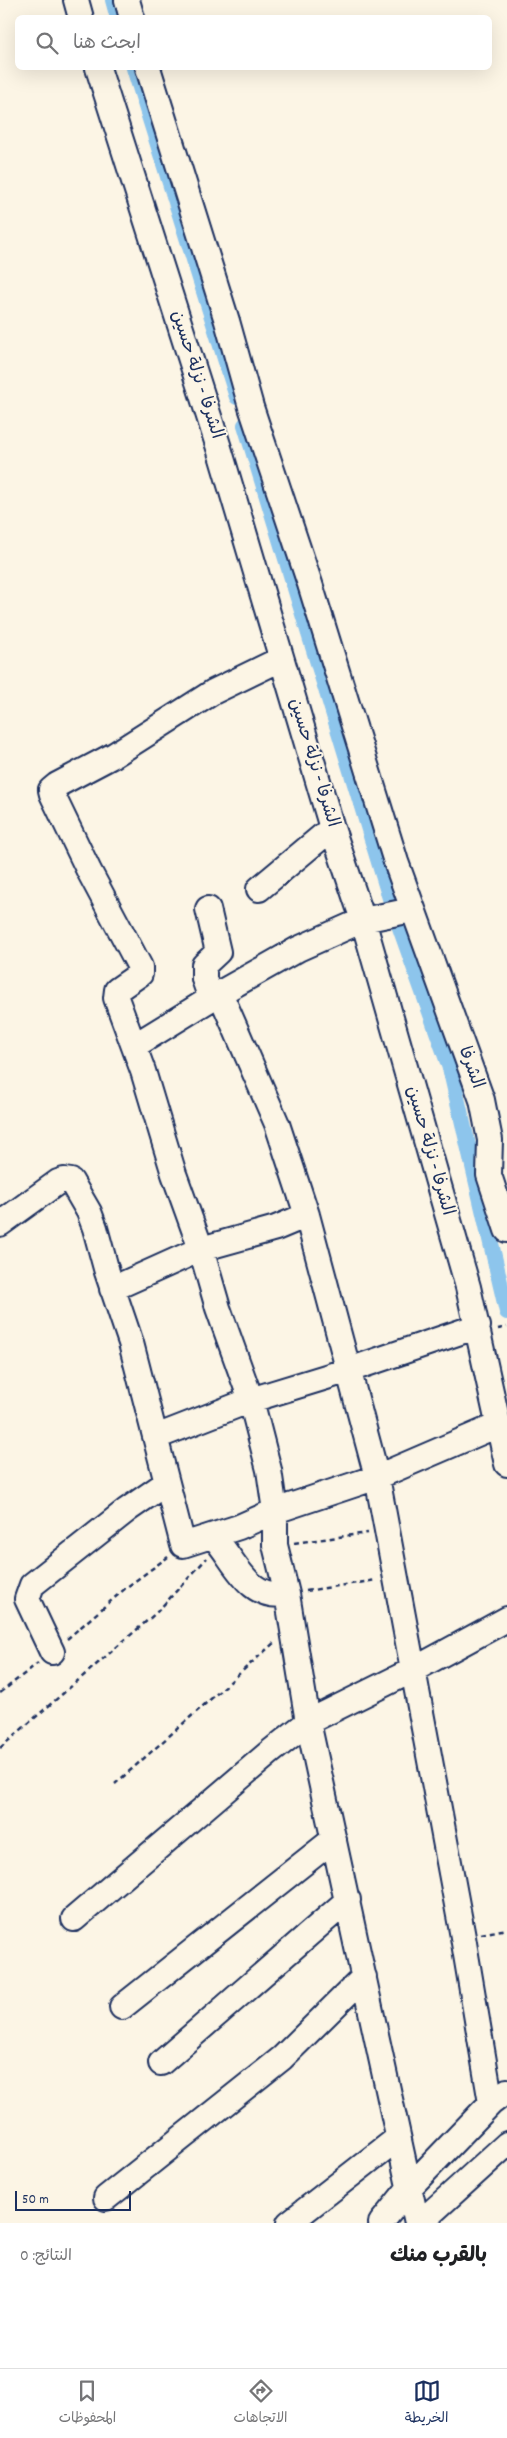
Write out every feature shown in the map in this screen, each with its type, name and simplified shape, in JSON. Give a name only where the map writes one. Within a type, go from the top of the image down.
[{"type":"street","points":[[76,0],[80,15]]},
{"type":"street","points":[[127,0],[131,15]]},
{"type":"street","name":"الشرفا - نزلة حسين","points":[[99,70],[216,439],[332,828],[390,915],[507,1464]]},
{"type":"street","points":[[134,1046],[298,949],[390,915],[308,576],[251,407],[227,321],[149,70]]},
{"type":"street","points":[[282,659],[212,692],[129,746],[57,785],[52,790],[53,799],[140,967],[140,974],[117,990],[116,994],[174,1174],[201,1248],[218,1308],[251,1400],[251,1408],[268,1470],[275,1511],[275,1545],[287,1594],[308,1722],[398,2138],[419,2223],[507,2144]]},
{"type":"street","points":[[259,889],[332,828]]},
{"type":"street","points":[[208,909],[218,952],[204,965],[204,979],[216,996],[277,1124],[307,1215],[377,1477],[463,1937],[499,2097],[410,2187],[381,2223]]},
{"type":"street","name":"الشرفا","points":[[390,915],[480,1094],[490,1140],[499,1153],[489,1174],[507,1230]]},
{"type":"street","points":[[0,1224],[50,1187],[64,1180],[71,1181],[89,1212],[142,1381],[183,1545],[217,1540],[275,1511],[377,1477],[498,1425]]},
{"type":"street","points":[[112,1289],[201,1248],[276,1228],[307,1215]]},
{"type":"street","points":[[156,1437],[251,1400],[349,1370],[478,1326]]},
{"type":"street","points":[[52,1652],[27,1600],[32,1585],[127,1510],[166,1483]]},
{"type":"street","points":[[217,1540],[238,1571],[253,1586],[271,1594],[287,1594]]},
{"type":"street","points":[[74,1919],[308,1722],[413,1670],[507,1620]]},
{"type":"street","points":[[122,2007],[334,1839]]},
{"type":"street","points":[[161,2063],[348,1900]]},
{"type":"street","points":[[106,2198],[282,2058],[364,1977]]},
{"type":"street","points":[[289,2223],[398,2138]]},
{"type":"path","points":[[502,1328],[507,1327]]},
{"type":"path","points":[[275,1545],[386,1530]]},
{"type":"path","points":[[0,1748],[156,1613],[217,1540]]},
{"type":"path","points":[[0,1693],[52,1652],[127,1588],[183,1545]]},
{"type":"path","points":[[287,1594],[396,1577]]},
{"type":"path","points":[[115,1784],[292,1626]]},
{"type":"path","points":[[463,1937],[507,1929]]},
{"type":"waterway","points":[[113,0],[117,15]]},
{"type":"waterway","points":[[135,70],[237,397]]},
{"type":"waterway","points":[[245,425],[393,908],[450,1068],[507,1312]]}]
